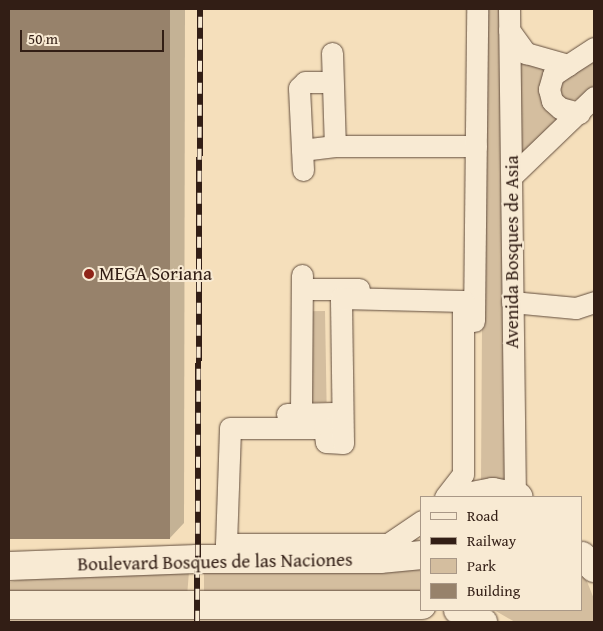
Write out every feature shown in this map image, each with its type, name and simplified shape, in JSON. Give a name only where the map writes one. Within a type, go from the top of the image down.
[{"type":"street","name":"Avenida Bosques de Asia","points":[[469,496],[475,292],[477,9]]},
{"type":"street","name":"Avenida Bosques de Asia","points":[[509,9],[512,302],[517,496]]},
{"type":"street","points":[[509,30],[526,53],[568,65]]},
{"type":"street","points":[[579,112],[560,108],[552,101],[549,89],[553,75],[594,48]]},
{"type":"street","points":[[332,53],[335,146]]},
{"type":"street","points":[[332,82],[300,84],[302,160],[335,146],[476,146]]},
{"type":"street","points":[[512,176],[594,98]]},
{"type":"street","points":[[301,412],[302,282],[335,289],[475,292]]},
{"type":"street","points":[[238,420],[301,412],[335,422],[335,289]]},
{"type":"street","points":[[420,522],[388,544],[226,544],[230,428],[324,428],[326,442],[343,443],[341,298],[463,301],[463,474],[446,496]]},
{"type":"street","points":[[512,302],[576,308],[594,302]]},
{"type":"street","points":[[469,496],[517,496]]},
{"type":"street","name":"Boulevard Bosques de las Naciones","points":[[9,566],[197,559],[380,559],[420,555]]},
{"type":"street","points":[[583,557],[594,568]]},
{"type":"street","points":[[9,605],[160,614],[420,605]]},
{"type":"street","points":[[460,611],[483,622]]},
{"type":"green space","points":[[484,9],[505,9],[506,487],[481,484]]},
{"type":"green space","points":[[527,60],[547,67],[560,119],[517,157],[517,62]]},
{"type":"green space","points":[[594,61],[594,85],[579,99],[564,101],[557,92],[562,74],[586,67]]},
{"type":"green space","points":[[307,311],[325,311],[327,402],[309,402]]},
{"type":"green space","points":[[204,564],[420,564],[420,595],[204,595]]},
{"type":"green space","points":[[189,572],[187,596],[9,594],[9,582],[47,575]]},
{"type":"green space","points":[[583,572],[594,599],[594,622],[515,622],[496,611],[583,611]]},
{"type":"building","name":"MEGA Soriana","points":[[9,9],[170,9],[170,539],[9,539]]},
{"type":"railway","points":[[197,622],[200,9]]},
{"type":"place","name":"MEGA Soriana","points":[[89,274]]}]
